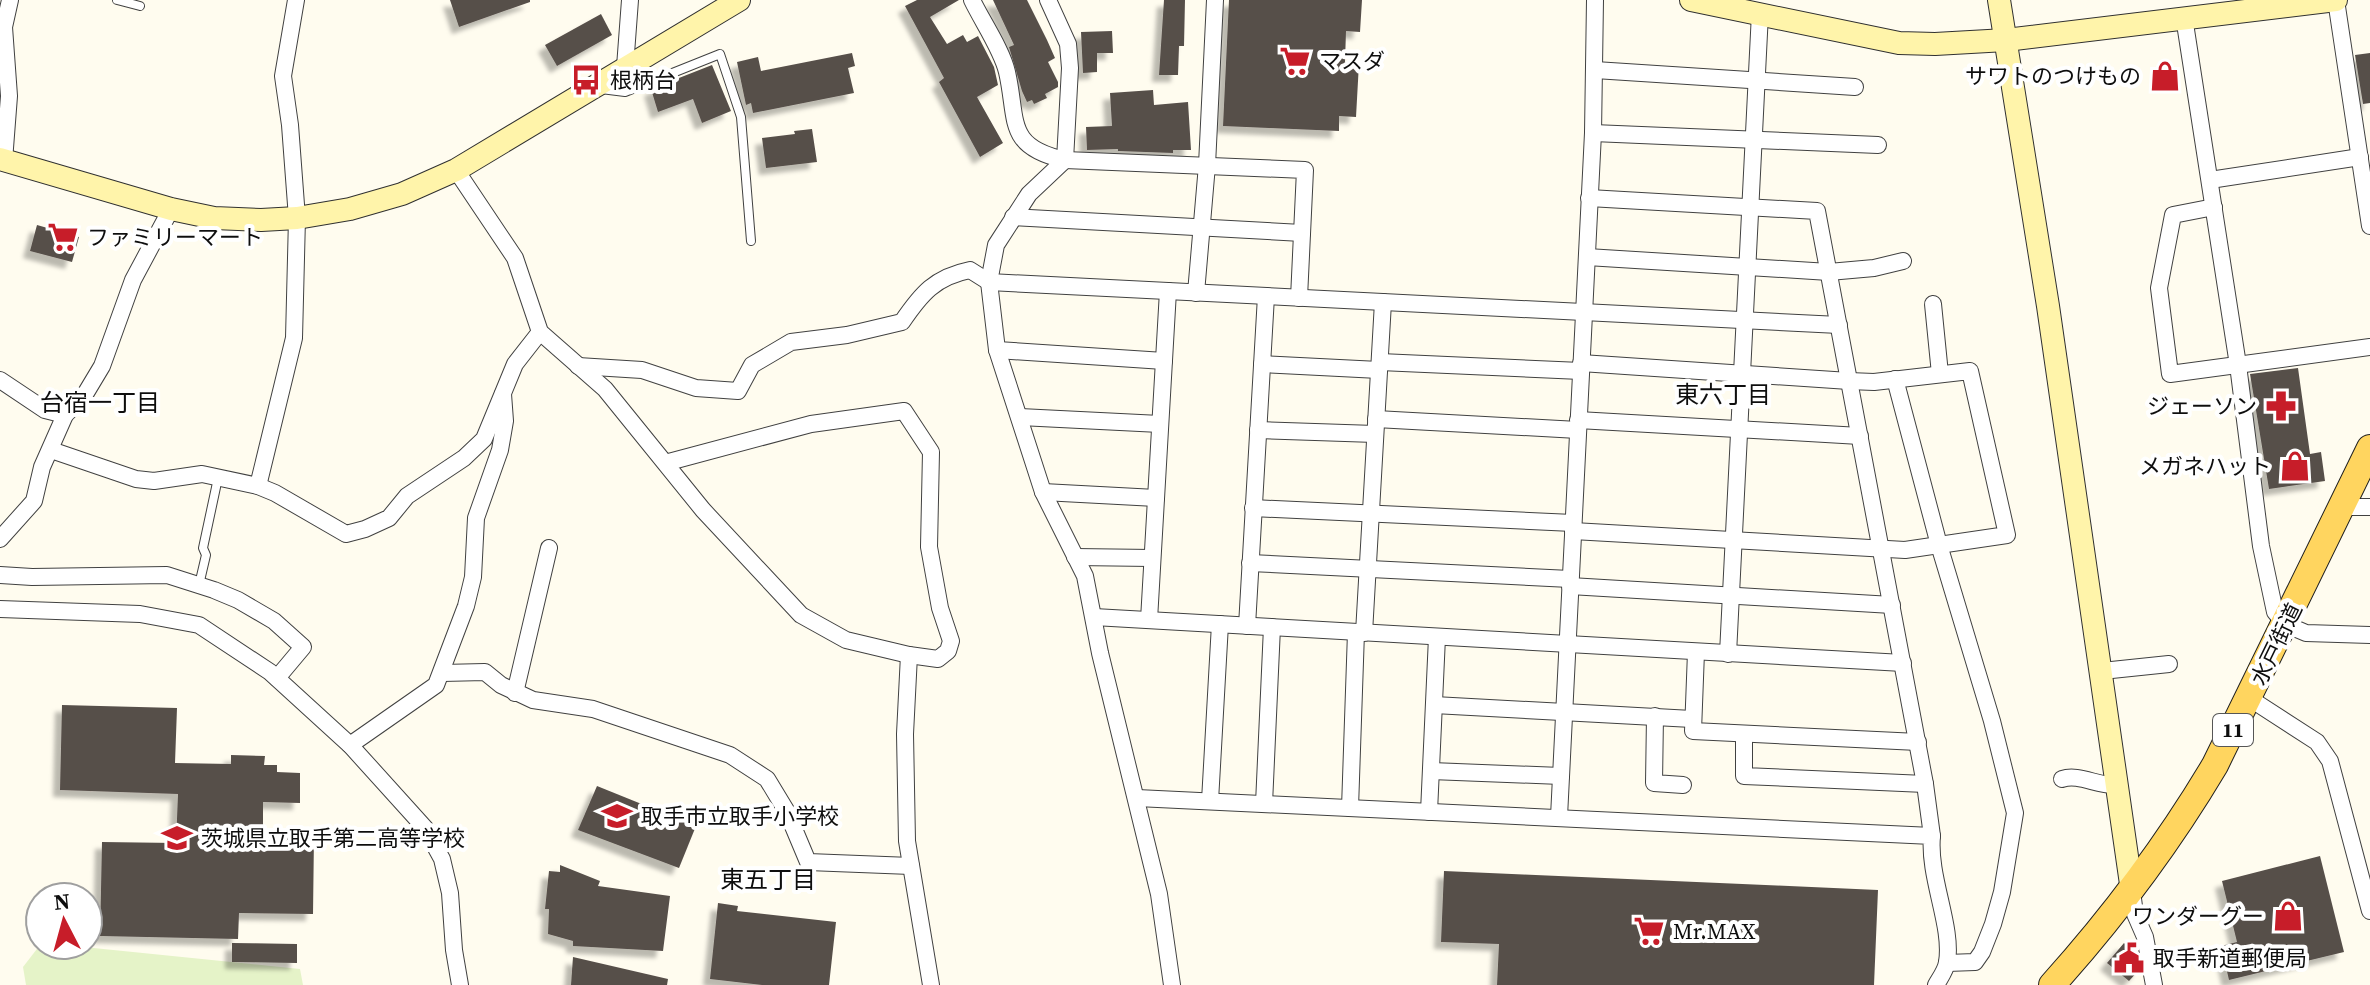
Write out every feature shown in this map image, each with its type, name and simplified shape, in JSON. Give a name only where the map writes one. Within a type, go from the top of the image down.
[{"type":"main road","name":"水戸街道","points":[[2052,985],[2132,891],[2185,814],[2249,698],[2370,448]]},
{"type":"street","points":[[10,0],[4,27],[9,96],[2,160],[171,209],[214,218],[261,220],[297,218],[350,209],[402,194],[456,170],[739,0]]},
{"type":"street","points":[[258,486],[293,347],[297,218],[283,76],[296,0]]},
{"type":"street","points":[[625,67],[630,0]]},
{"type":"street","points":[[972,0],[1007,70],[1011,112],[1017,131],[1043,155],[1065,160],[1305,170],[1299,298]]},
{"type":"street","points":[[1048,0],[1068,44],[1070,68],[1065,160],[1029,194],[996,245],[989,282],[997,350],[1043,492],[1085,576],[1100,653],[1159,894],[1172,985]]},
{"type":"street","points":[[1196,293],[1207,165],[1215,0]]},
{"type":"street","points":[[1559,817],[1593,133],[1595,0]]},
{"type":"street","points":[[1692,0],[1899,43],[1935,44],[2006,40],[2336,0],[2370,226]]},
{"type":"street","points":[[1999,0],[2102,671],[2135,914],[2145,937],[2154,985]]},
{"type":"street","points":[[1728,654],[1760,13]]},
{"type":"street","points":[[2184,17],[2238,365],[2261,546],[2275,612],[2285,624],[2306,633],[2370,635]]},
{"type":"street","points":[[1595,70],[1855,87]]},
{"type":"street","points":[[1593,133],[1878,145]]},
{"type":"street","points":[[2210,180],[2360,157]]},
{"type":"street","points":[[456,170],[515,258],[540,332],[605,389],[703,510],[801,615],[846,640],[938,659],[948,651],[951,641],[940,608],[929,547],[931,452],[904,411],[892,410],[811,424],[665,463]]},
{"type":"street","points":[[1589,198],[1817,211],[1925,784],[1932,836],[1930,853],[1946,940],[1947,963],[1936,985]]},
{"type":"street","points":[[2214,207],[2173,215],[2159,288],[2170,374],[2370,347]]},
{"type":"street","points":[[0,539],[34,501],[42,467],[65,415],[84,396],[102,366],[133,280],[171,209]]},
{"type":"street","points":[[1013,217],[1302,233]]},
{"type":"street","points":[[1587,257],[1829,272],[1874,268],[1903,261]]},
{"type":"street","points":[[578,366],[642,370],[696,388],[738,391],[752,365],[791,342],[847,335],[902,322],[919,297],[948,274],[970,270],[989,282],[1839,325]]},
{"type":"street","points":[[1149,620],[1168,291]]},
{"type":"street","points":[[1247,626],[1266,296]]},
{"type":"street","points":[[1350,808],[1360,632],[1368,569],[1383,302]]},
{"type":"street","points":[[1933,304],[1940,374]]},
{"type":"street","points":[[51,450],[136,479],[154,481],[202,474],[258,486],[346,534],[389,518],[407,496],[464,458],[484,439],[515,364],[540,332]]},
{"type":"street","points":[[997,350],[1164,361]]},
{"type":"street","points":[[1253,508],[1881,550],[1905,550],[2007,535],[1970,371],[1849,381],[1581,367],[1262,364]]},
{"type":"street","points":[[1895,379],[2015,813],[2002,892],[1982,952],[1975,962],[1947,963]]},
{"type":"street","points":[[0,380],[45,410],[65,415]]},
{"type":"street","points":[[350,745],[436,685],[442,673],[473,577],[476,518],[500,450],[505,421],[503,392]]},
{"type":"street","points":[[1020,417],[1160,424]]},
{"type":"street","points":[[1258,430],[1578,425],[1860,436]]},
{"type":"street","points":[[1043,492],[1156,498]]},
{"type":"street","points":[[2341,507],[2370,507]]},
{"type":"street","points":[[515,693],[549,548]]},
{"type":"street","points":[[1075,557],[1152,558]]},
{"type":"street","points":[[1250,563],[1570,583],[1730,597],[1892,605]]},
{"type":"street","points":[[0,575],[167,575],[199,585],[238,600],[274,621],[303,647],[277,678]]},
{"type":"street","points":[[0,609],[140,614],[199,625],[277,678],[350,745],[425,828],[442,859],[450,893],[460,985]]},
{"type":"street","points":[[1094,617],[1903,663]]},
{"type":"street","points":[[1210,801],[1220,624]]},
{"type":"street","points":[[1264,804],[1272,627]]},
{"type":"street","points":[[1429,812],[1437,637]]},
{"type":"street","points":[[1696,652],[1693,731],[1918,742]]},
{"type":"street","points":[[909,655],[905,734],[907,841],[931,985]]},
{"type":"street","points":[[2102,671],[2169,664]]},
{"type":"street","points":[[442,673],[485,672],[515,693],[533,700],[593,709],[730,755],[767,779],[787,812],[808,862],[911,866]]},
{"type":"street","points":[[2249,698],[2317,742],[2324,750],[2330,761],[2370,911]]},
{"type":"street","points":[[1434,705],[1692,719]]},
{"type":"street","points":[[1655,716],[1654,783],[1683,785]]},
{"type":"street","points":[[1744,734],[1744,776],[1925,784]]},
{"type":"street","points":[[1431,771],[1561,776]]},
{"type":"street","points":[[2062,779],[2069,777],[2117,785]]},
{"type":"street","points":[[1137,798],[1932,836]]},
{"type":"lane","points":[[117,0],[140,6]]},
{"type":"lane","points":[[592,88],[625,92],[720,54],[741,117],[751,241]]},
{"type":"lane","points":[[199,585],[206,555],[203,548],[218,478]]},
{"type":"green space","points":[[104,949],[300,969],[303,985],[26,985],[23,967],[28,961],[104,961]]},
{"type":"building","points":[[450,0],[530,0],[530,2],[459,27]]},
{"type":"building","points":[[917,0],[959,0],[930,17],[947,44],[963,35],[967,42],[978,36],[994,67],[998,85],[977,97],[1003,143],[980,157],[939,82],[944,78],[905,6]]},
{"type":"building","points":[[993,0],[1027,0],[1055,58],[1048,62],[1058,87],[1045,94],[1047,98],[1034,104],[1032,100],[1027,102],[1009,47],[1014,45]]},
{"type":"building","points":[[1164,0],[1185,0],[1184,46],[1179,46],[1178,75],[1159,75]]},
{"type":"building","points":[[1229,0],[1362,0],[1360,32],[1346,31],[1345,62],[1359,63],[1356,117],[1339,116],[1339,131],[1223,126]]},
{"type":"building","points":[[601,14],[612,35],[557,66],[545,45]]},
{"type":"building","points":[[1112,31],[1113,53],[1097,53],[1097,72],[1083,73],[1081,32]]},
{"type":"building","points":[[852,53],[855,66],[848,68],[854,93],[753,113],[751,103],[746,105],[737,62],[758,57],[761,71]]},
{"type":"building","points":[[2370,53],[2370,103],[2363,104],[2355,55]]},
{"type":"building","points":[[712,65],[731,111],[702,123],[693,99],[658,112],[651,89]]},
{"type":"building","points":[[1153,90],[1154,105],[1188,102],[1191,150],[1173,150],[1173,153],[1087,150],[1086,127],[1112,126],[1110,93]]},
{"type":"building","points":[[812,129],[817,162],[766,168],[762,138]]},
{"type":"building","points":[[37,225],[79,237],[72,262],[30,251]]},
{"type":"building","points":[[2298,368],[2310,454],[2321,452],[2325,481],[2269,489],[2250,374]]},
{"type":"building","points":[[62,705],[177,708],[175,763],[231,764],[231,755],[265,756],[264,765],[277,765],[277,772],[300,773],[300,803],[263,802],[263,836],[314,835],[313,914],[239,913],[238,939],[104,936],[102,842],[176,843],[178,794],[60,790]]},
{"type":"building","points":[[597,786],[696,826],[679,868],[578,830]]},
{"type":"building","points":[[2320,856],[2344,952],[2229,980],[2221,946],[2237,942],[2222,881]]},
{"type":"building","points":[[560,865],[600,881],[598,886],[670,896],[663,951],[573,946],[573,941],[548,934],[549,909],[545,909],[549,871],[560,872]]},
{"type":"building","points":[[1444,871],[1878,890],[1874,985],[1497,985],[1499,944],[1441,942]]},
{"type":"building","points":[[718,903],[738,906],[737,911],[836,922],[829,985],[762,985],[710,979]]},
{"type":"building","points":[[232,943],[297,944],[297,963],[232,962]]},
{"type":"building","points":[[2124,943],[2137,954],[2135,957],[2140,969],[2129,981],[2107,963]]},
{"type":"building","points":[[573,957],[668,979],[667,985],[571,985]]},
{"type":"place","name":"マスダ","points":[[1295,61]]},
{"type":"place","name":"サワトのつけもの","points":[[2165,76]]},
{"type":"place","name":"根柄台","points":[[586,80]]},
{"type":"place","name":"ファミリーマート","points":[[63,237]]},
{"type":"place","name":"ジェーソン","points":[[2281,406]]},
{"type":"place","name":"メガネハット","points":[[2295,466]]},
{"type":"place","name":"取手市立取手小学校","points":[[617,816]]},
{"type":"place","name":"茨城県立取手第二高等学校","points":[[177,838]]},
{"type":"place","name":"ワンダーグー","points":[[2288,916]]},
{"type":"place","name":"Mr.MAX","points":[[1649,931]]},
{"type":"place","name":"取手新道郵便局","points":[[2129,958]]},
{"type":"district","name":"東六丁目","points":[[1723,395]]},
{"type":"district","name":"台宿一丁目","points":[[100,403]]},
{"type":"district","name":"東五丁目","points":[[768,880]]}]
